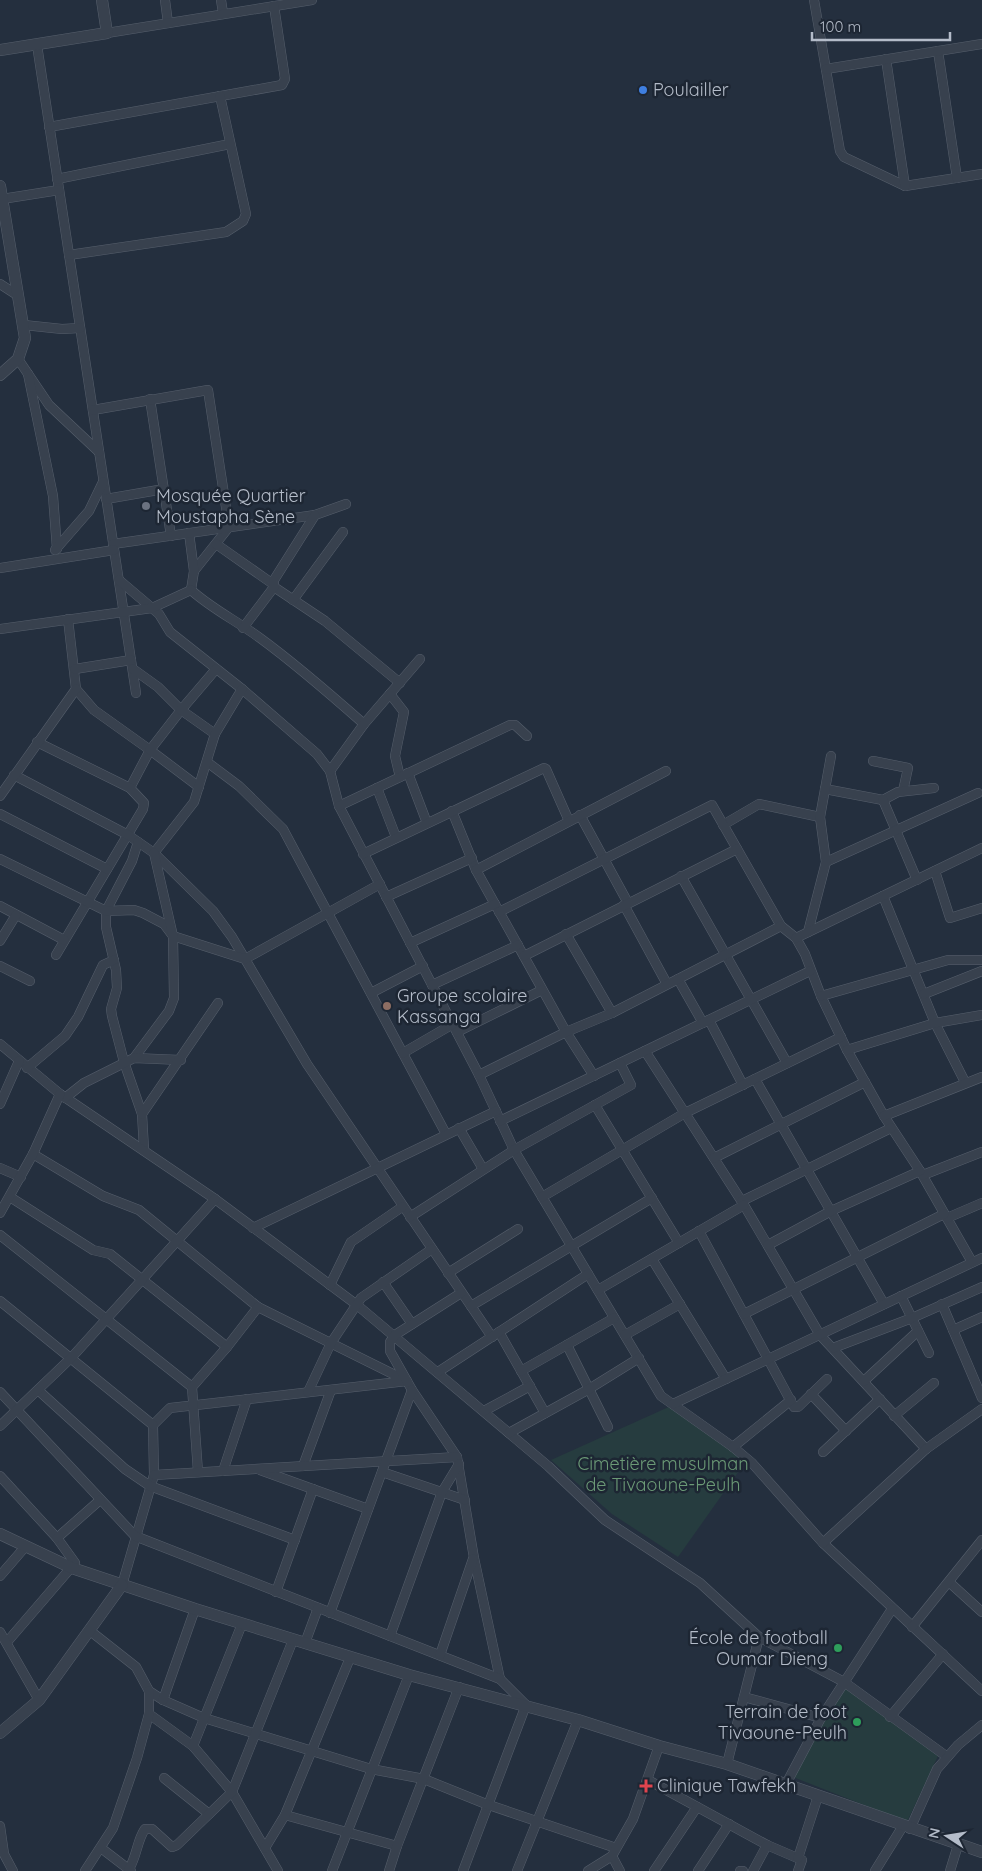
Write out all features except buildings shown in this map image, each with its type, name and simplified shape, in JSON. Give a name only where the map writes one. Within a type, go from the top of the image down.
[{"type":"street","points":[[102,0],[107,33]]},
{"type":"street","points":[[164,0],[168,23]]},
{"type":"street","points":[[221,0],[223,14]]},
{"type":"street","points":[[0,50],[277,4],[312,0]]},
{"type":"street","points":[[814,0],[840,151],[856,164],[905,186],[982,174]]},
{"type":"street","points":[[49,127],[285,83],[277,4]]},
{"type":"street","points":[[826,69],[982,44]]},
{"type":"street","points":[[37,45],[136,693]]},
{"type":"street","points":[[938,51],[957,178]]},
{"type":"street","points":[[886,59],[905,186]]},
{"type":"street","points":[[69,255],[226,232],[239,226],[246,214],[220,96]]},
{"type":"street","points":[[57,179],[230,144]]},
{"type":"street","points":[[0,186],[25,338],[18,359],[0,375]]},
{"type":"street","points":[[2,199],[59,190]]},
{"type":"street","points":[[0,284],[17,295]]},
{"type":"street","points":[[24,325],[62,329],[80,328]]},
{"type":"street","points":[[18,359],[49,405],[99,452]]},
{"type":"street","points":[[28,374],[53,496],[56,549]]},
{"type":"street","points":[[93,410],[208,390],[230,528]]},
{"type":"street","points":[[150,399],[171,536]]},
{"type":"street","points":[[44,561],[89,511],[104,481]]},
{"type":"street","points":[[106,498],[164,489]]},
{"type":"street","points":[[0,568],[171,536],[315,514],[346,504]]},
{"type":"street","points":[[244,628],[273,586],[315,514]]},
{"type":"street","points":[[194,571],[230,528]]},
{"type":"street","points":[[293,600],[342,532]]},
{"type":"street","points":[[189,533],[194,571],[190,590]]},
{"type":"street","points":[[216,544],[365,652],[400,683]]},
{"type":"street","points":[[119,580],[159,614],[170,632],[242,689],[317,754],[330,770],[339,806],[479,1075],[514,1150],[662,1396],[752,1463],[823,1543],[982,1691]]},
{"type":"street","points":[[0,630],[152,608],[190,590]]},
{"type":"street","points":[[190,590],[210,606],[296,665],[364,724]]},
{"type":"street","points":[[68,619],[76,688],[94,710],[199,787]]},
{"type":"street","points":[[330,770],[364,724],[420,659]]},
{"type":"street","points":[[75,669],[132,665],[181,710],[215,734]]},
{"type":"street","points":[[130,788],[150,750],[216,669]]},
{"type":"street","points":[[1,792],[76,688]]},
{"type":"street","points":[[154,853],[194,802],[215,734],[242,689]]},
{"type":"street","points":[[390,694],[404,712],[395,756],[427,823]]},
{"type":"street","points":[[339,806],[510,725],[515,725],[527,736]]},
{"type":"street","points":[[37,742],[130,788],[144,804],[128,835],[56,955]]},
{"type":"street","points":[[808,932],[826,862],[820,817],[831,756]]},
{"type":"street","points":[[873,761],[908,768],[903,791]]},
{"type":"street","points":[[207,762],[239,786],[283,829],[446,1134]]},
{"type":"street","points":[[363,854],[544,768],[569,822]]},
{"type":"street","points":[[476,870],[666,771]]},
{"type":"street","points":[[14,775],[128,835],[154,853],[213,911],[245,959],[307,1064],[448,1274],[521,1371],[545,1413]]},
{"type":"street","points":[[377,788],[396,838]]},
{"type":"street","points":[[825,789],[883,800],[903,791],[934,788]]},
{"type":"street","points":[[826,862],[978,793]]},
{"type":"street","points":[[883,800],[917,880]]},
{"type":"street","points":[[723,825],[759,804],[820,817]]},
{"type":"street","points":[[410,943],[497,908],[604,860],[712,805],[781,926],[796,938],[805,954],[810,971],[847,1050],[891,1128],[922,1173],[972,1262]]},
{"type":"street","points":[[452,811],[476,870],[566,1032],[594,1076]]},
{"type":"street","points":[[0,814],[107,869]]},
{"type":"street","points":[[580,816],[667,984]]},
{"type":"street","points":[[138,842],[132,861],[106,911],[106,927],[114,960],[117,988],[111,1009],[124,1062],[142,1114],[144,1149]]},
{"type":"street","points":[[796,938],[982,848]]},
{"type":"street","points":[[524,956],[737,849]]},
{"type":"street","points":[[134,1058],[169,1011],[174,998],[173,936],[154,853]]},
{"type":"street","points":[[386,898],[472,858]]},
{"type":"street","points":[[0,859],[106,911],[134,910],[143,913],[164,924],[173,936],[245,959],[380,884]]},
{"type":"street","points":[[934,871],[950,918],[982,908]]},
{"type":"street","points":[[681,876],[787,1063]]},
{"type":"street","points":[[883,896],[935,1024],[965,1082]]},
{"type":"street","points":[[0,906],[64,940]]},
{"type":"street","points":[[0,941],[16,915]]},
{"type":"street","points":[[479,1075],[566,1032],[612,1013],[781,926]]},
{"type":"street","points":[[566,934],[612,1013]]},
{"type":"street","points":[[432,985],[518,945]]},
{"type":"street","points":[[27,1068],[65,1036],[78,1017],[103,965],[114,960]]},
{"type":"street","points":[[821,996],[948,960],[982,960]]},
{"type":"street","points":[[0,966],[30,981]]},
{"type":"street","points":[[371,993],[422,966]]},
{"type":"street","points":[[500,1122],[810,971]]},
{"type":"street","points":[[924,994],[982,971]]},
{"type":"street","points":[[678,979],[706,1021],[743,1085]]},
{"type":"street","points":[[403,1053],[542,990]]},
{"type":"street","points":[[142,1114],[181,1060],[218,1003]]},
{"type":"street","points":[[847,1050],[935,1024],[982,1016]]},
{"type":"street","points":[[542,1196],[685,1113],[841,1037]]},
{"type":"street","points":[[1,1046],[63,1096],[144,1149],[215,1199],[357,1304],[509,1433],[605,1520],[700,1583],[759,1637],[844,1682],[946,1756]]},
{"type":"street","points":[[645,1051],[743,1203],[820,1335],[926,1449]]},
{"type":"street","points":[[0,1213],[63,1096],[84,1083],[134,1058],[181,1060]]},
{"type":"street","points":[[0,1104],[19,1060]]},
{"type":"street","points":[[410,1217],[514,1150],[631,1085],[620,1063]]},
{"type":"street","points":[[884,1116],[965,1082],[982,1077]]},
{"type":"street","points":[[755,1079],[884,1304]]},
{"type":"street","points":[[714,1158],[865,1082]]},
{"type":"street","points":[[595,1105],[679,1243]]},
{"type":"street","points":[[253,1228],[496,1111]]},
{"type":"street","points":[[459,1128],[483,1169]]},
{"type":"street","points":[[598,1290],[699,1232],[743,1203],[891,1128]]},
{"type":"street","points":[[768,1245],[831,1211],[922,1173],[982,1152]]},
{"type":"street","points":[[33,1154],[104,1196],[139,1210],[258,1306],[407,1381]]},
{"type":"street","points":[[0,1168],[21,1177]]},
{"type":"street","points":[[10,1197],[93,1250],[110,1254],[227,1347]]},
{"type":"street","points":[[471,1306],[652,1198]]},
{"type":"street","points":[[0,1426],[72,1358],[215,1199]]},
{"type":"street","points":[[744,1314],[858,1257],[946,1216],[982,1202]]},
{"type":"street","points":[[330,1285],[351,1242],[402,1206]]},
{"type":"street","points":[[448,1274],[518,1229]]},
{"type":"street","points":[[699,1232],[794,1407],[798,1407],[828,1379]]},
{"type":"street","points":[[0,1235],[192,1387]]},
{"type":"street","points":[[308,1392],[331,1343],[362,1298],[432,1249]]},
{"type":"street","points":[[674,1404],[982,1258]]},
{"type":"street","points":[[652,1259],[726,1379]]},
{"type":"street","points":[[438,1372],[588,1274]]},
{"type":"street","points":[[383,1282],[412,1324]]},
{"type":"street","points":[[833,1348],[912,1318],[982,1287]]},
{"type":"street","points":[[461,1292],[395,1335],[390,1342],[390,1351],[412,1390],[458,1460],[474,1558],[500,1679]]},
{"type":"street","points":[[901,1296],[929,1353]]},
{"type":"street","points":[[0,1301],[153,1425]]},
{"type":"street","points":[[625,1335],[680,1304]]},
{"type":"street","points":[[942,1304],[979,1387],[982,1398]]},
{"type":"street","points":[[198,1472],[192,1387],[227,1347],[258,1306]]},
{"type":"street","points":[[953,1330],[982,1317]]},
{"type":"street","points":[[521,1371],[614,1318]]},
{"type":"street","points":[[864,1381],[918,1331]]},
{"type":"street","points":[[567,1345],[608,1427]]},
{"type":"street","points":[[509,1433],[589,1389],[639,1358]]},
{"type":"street","points":[[0,1733],[39,1700],[122,1585],[154,1475],[153,1425],[170,1408],[407,1381]]},
{"type":"street","points":[[894,1416],[934,1383]]},
{"type":"street","points":[[484,1412],[530,1386]]},
{"type":"street","points":[[38,1390],[125,1469],[150,1486],[295,1540]]},
{"type":"street","points":[[303,1466],[331,1390]]},
{"type":"street","points":[[330,1613],[412,1390]]},
{"type":"street","points":[[0,1392],[135,1536],[500,1679],[526,1705]]},
{"type":"street","points":[[811,1394],[846,1431]]},
{"type":"street","points":[[223,1471],[247,1399]]},
{"type":"street","points":[[824,1452],[880,1399]]},
{"type":"street","points":[[733,1447],[791,1400]]},
{"type":"street","points":[[823,1543],[926,1449],[982,1409]]},
{"type":"street","points":[[154,1475],[386,1461],[458,1460]]},
{"type":"street","points":[[390,1636],[442,1492],[458,1460]]},
{"type":"street","points":[[255,1469],[368,1509]]},
{"type":"street","points":[[382,1472],[464,1500]]},
{"type":"street","points":[[0,1476],[75,1560],[72,1568],[7,1642]]},
{"type":"street","points":[[276,1592],[313,1489]]},
{"type":"street","points":[[57,1538],[100,1500]]},
{"type":"street","points":[[0,1534],[72,1568],[195,1609],[350,1658],[526,1705],[659,1746],[727,1764],[907,1828],[982,1852]]},
{"type":"street","points":[[912,1627],[982,1540]]},
{"type":"street","points":[[0,1576],[25,1547]]},
{"type":"street","points":[[440,1655],[474,1558]]},
{"type":"street","points":[[948,1582],[982,1612]]},
{"type":"street","points":[[305,1643],[318,1608]]},
{"type":"street","points":[[163,1700],[195,1609]]},
{"type":"street","points":[[786,1784],[821,1718],[892,1609]]},
{"type":"street","points":[[193,1746],[242,1624]]},
{"type":"street","points":[[85,1871],[113,1828],[137,1758],[149,1714],[148,1692],[136,1667],[88,1630]]},
{"type":"street","points":[[0,1632],[39,1700]]},
{"type":"street","points":[[727,1764],[759,1637]]},
{"type":"street","points":[[101,1848],[130,1870],[136,1858],[145,1828],[152,1830],[172,1847],[177,1845],[232,1792],[257,1734],[293,1640]]},
{"type":"street","points":[[890,1717],[943,1654]]},
{"type":"street","points":[[265,1848],[286,1815],[350,1658]]},
{"type":"street","points":[[332,1871],[409,1675]]},
{"type":"street","points":[[389,1871],[459,1687]]},
{"type":"street","points":[[148,1692],[204,1718],[371,1769],[424,1779],[614,1852]]},
{"type":"street","points":[[744,1697],[821,1718]]},
{"type":"street","points":[[463,1871],[486,1804],[526,1705]]},
{"type":"street","points":[[149,1714],[193,1746],[232,1792],[278,1871]]},
{"type":"street","points":[[517,1871],[578,1720]]},
{"type":"street","points":[[875,1871],[907,1828],[946,1756],[982,1725]]},
{"type":"street","points":[[588,1871],[614,1852],[633,1819],[659,1746]]},
{"type":"street","points":[[164,1778],[209,1814]]},
{"type":"street","points":[[648,1780],[767,1845],[802,1860],[798,1871]]},
{"type":"street","points":[[798,1858],[818,1796]]},
{"type":"street","points":[[654,1871],[698,1807]]},
{"type":"street","points":[[286,1815],[397,1846]]},
{"type":"street","points":[[698,1871],[729,1824]]},
{"type":"street","points":[[0,1826],[8,1870]]},
{"type":"street","points":[[753,1871],[767,1845]]},
{"type":"street","points":[[950,1871],[958,1845]]},
{"type":"street","points":[[614,1852],[620,1871]]},
{"type":"green space","name":"Cimetière musulman de Tivaoune-Peulh","points":[[671,1406],[746,1461],[678,1557],[612,1514],[551,1460]]},
{"type":"green space","name":"Terrain de foot Tivaoune-Peulh","points":[[843,1687],[938,1756],[907,1822],[793,1777]]},
{"type":"place","name":"Poulailler","points":[[643,90]]},
{"type":"place","name":"Mosquée Quartier Moustapha Sène","points":[[146,506]]},
{"type":"place","name":"Groupe scolaire Kassanga","points":[[387,1006]]},
{"type":"place","name":"École de football Oumar Dieng","points":[[838,1648]]},
{"type":"place","name":"Terrain de foot Tivaoune-Peulh","points":[[857,1722]]},
{"type":"place","name":"Clinique Tawfekh","points":[[646,1786]]}]
